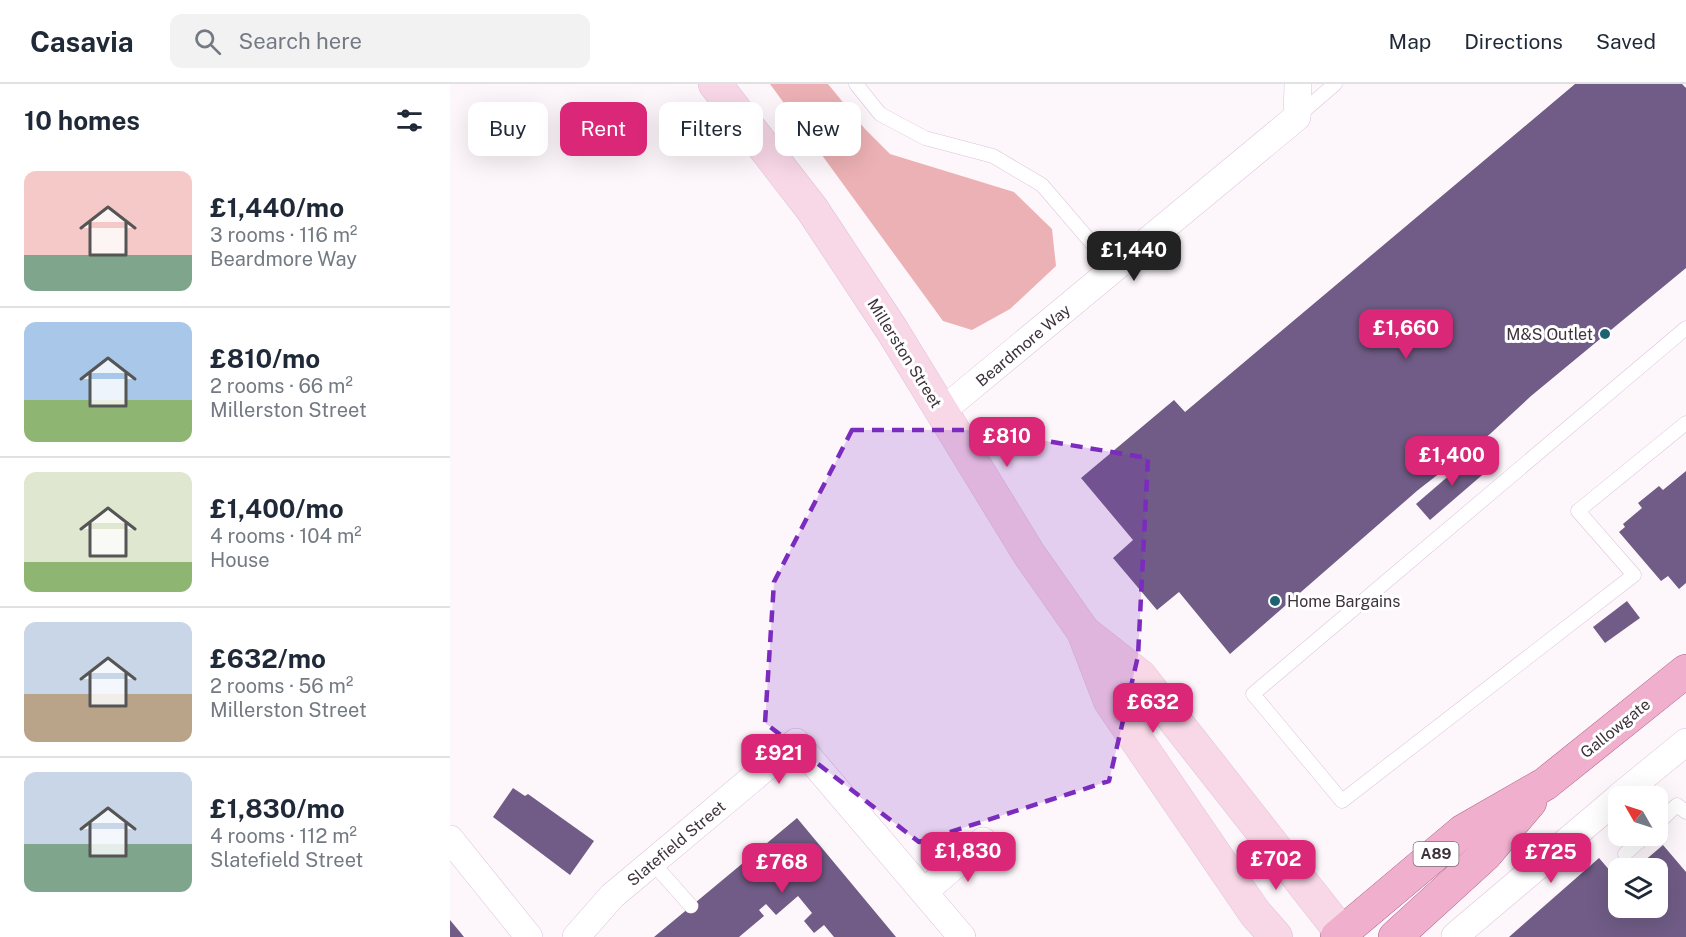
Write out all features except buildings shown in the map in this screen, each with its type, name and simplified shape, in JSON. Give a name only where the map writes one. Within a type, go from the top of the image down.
[{"type":"main road","name":"Millerston Street","points":[[715,84],[812,209],[892,330],[1029,554],[1083,631],[1110,701],[1253,925],[1276,937]]},
{"type":"main road","name":"Millerston Street","points":[[1083,631],[1140,676],[1341,936]]},
{"type":"main road","name":"Gallowgate","points":[[1341,936],[1463,831],[1545,784],[1686,671]]},
{"type":"main road","name":"Gallowgate","points":[[1395,937],[1485,855],[1545,784]]},
{"type":"street","points":[[1297,117],[1298,84]]},
{"type":"street","name":"Beardmore Way","points":[[942,411],[1297,117]]},
{"type":"street","name":"Slatefield Street","points":[[576,937],[612,896],[796,742],[962,937]]},
{"type":"street","points":[[1634,786],[1684,748]]},
{"type":"street","points":[[1455,936],[1608,806]]},
{"type":"street","points":[[924,892],[983,841]]},
{"type":"street","points":[[454,850],[529,937]]},
{"type":"lane","name":"Beardmore Way","points":[[1297,117],[1335,84]]},
{"type":"lane","points":[[856,85],[880,114],[925,138],[993,156],[1042,185],[1114,269]]},
{"type":"lane","points":[[1686,328],[1253,694],[1342,801],[1634,575],[1578,511],[1686,423]]},
{"type":"lane","points":[[1668,814],[1677,805],[1686,812]]},
{"type":"lane","points":[[1625,854],[1634,846]]},
{"type":"lane","points":[[652,862],[691,906]]},
{"type":"highlighted area","points":[[852,430],[980,430],[1148,458],[1138,656],[1109,781],[919,842],[765,723],[774,582]]},
{"type":"shaded area","points":[[770,84],[828,84],[843,102],[783,102]]},
{"type":"shaded area","points":[[861,124],[890,154],[1014,192],[1052,229],[1056,266],[1010,309],[972,330],[943,321],[823,156],[861,156]]},
{"type":"place","name":"M&S Outlet","points":[[1605,334]]},
{"type":"place","name":"Home Bargains","points":[[1275,601]]}]
